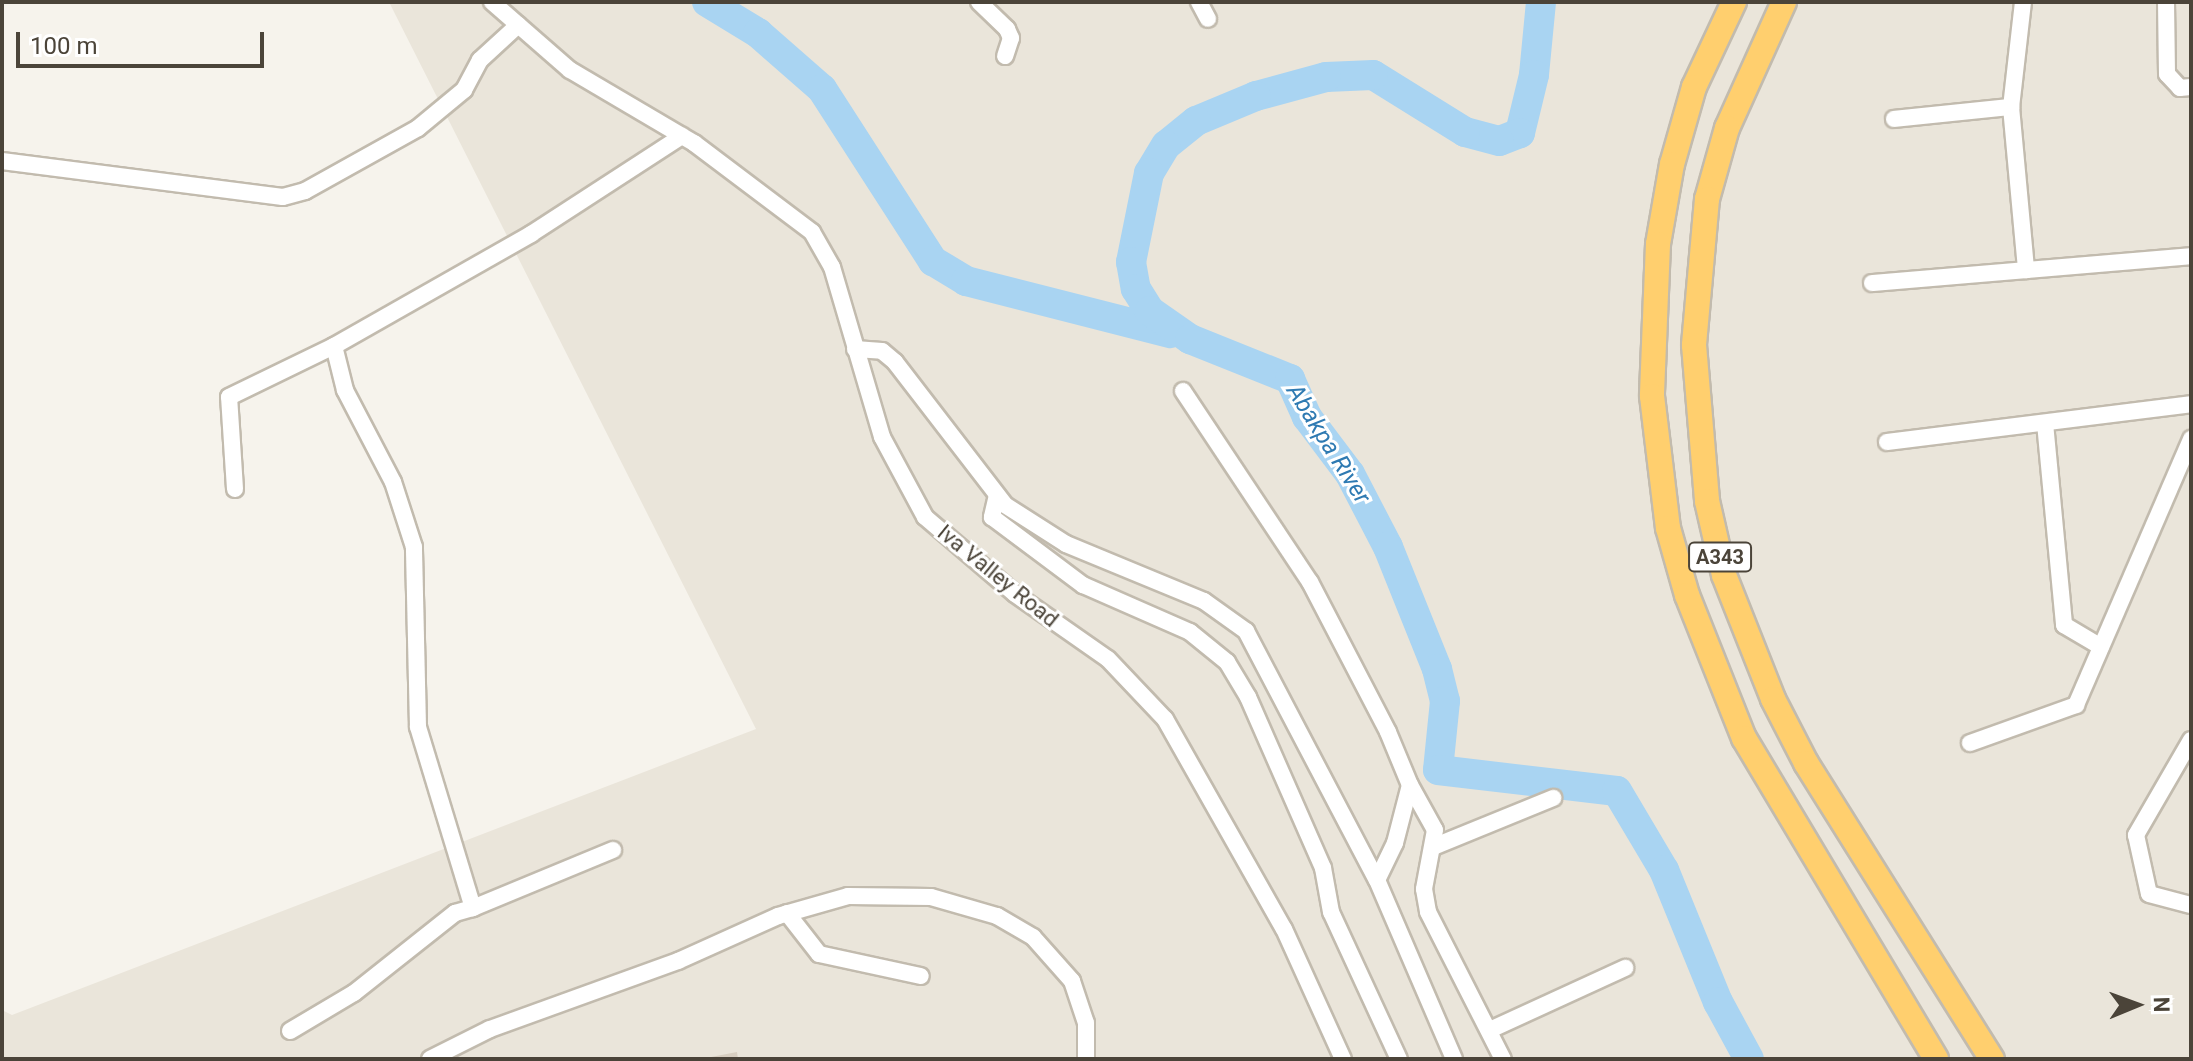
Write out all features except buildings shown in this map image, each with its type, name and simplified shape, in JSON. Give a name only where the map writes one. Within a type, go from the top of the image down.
[{"type":"highway","name":"A343","points":[[1734,2],[1694,87],[1672,164],[1658,244],[1652,396],[1668,528],[1687,595],[1744,738],[1936,1059]]},
{"type":"highway","name":"A343","points":[[1784,2],[1727,128],[1707,199],[1694,345],[1707,501],[1724,575],[1773,699],[1806,763],[1992,1059]]},
{"type":"street","name":"Iva Valley Road","points":[[492,2],[570,70],[682,136],[812,232],[832,267],[882,437],[925,517],[1015,594],[1108,659],[1165,719],[1284,929],[1343,1059]]},
{"type":"street","points":[[979,2],[1003,23],[1011,38],[1005,56]]},
{"type":"street","points":[[1199,2],[1208,19]]},
{"type":"street","points":[[2023,2],[2011,107],[2026,270]]},
{"type":"street","points":[[2166,2],[2167,74],[2180,88],[2191,87]]},
{"type":"street","points":[[2,161],[283,197],[305,191],[418,128],[464,90],[480,60],[518,25]]},
{"type":"street","points":[[1894,119],[2011,107]]},
{"type":"street","points":[[235,489],[229,397],[334,346],[531,234],[682,136]]},
{"type":"street","points":[[1872,283],[2190,260]]},
{"type":"street","points":[[334,346],[345,390],[393,482],[414,547],[418,727],[473,908]]},
{"type":"street","points":[[855,349],[882,351],[895,362],[997,495],[1066,544],[1204,601],[1246,631],[1377,880],[1454,1059]]},
{"type":"street","points":[[1183,391],[1310,582],[1435,830],[1424,889],[1428,912],[1503,1059]]},
{"type":"street","points":[[1887,442],[2191,404]]},
{"type":"street","points":[[2045,423],[2064,625],[2101,647]]},
{"type":"street","points":[[1970,743],[2076,705],[2191,439]]},
{"type":"street","points":[[997,495],[992,517],[1083,585],[1190,632],[1227,662],[1248,697],[1323,868],[1331,912],[1399,1059]]},
{"type":"street","points":[[2191,740],[2136,835],[2149,894],[2191,905]]},
{"type":"street","points":[[1377,880],[1395,843],[1410,785]]},
{"type":"street","points":[[1433,847],[1553,798]]},
{"type":"street","points":[[290,1031],[354,993],[455,913],[613,850]]},
{"type":"street","points":[[430,1059],[490,1029],[678,961],[787,913],[848,896],[931,897],[997,916],[1033,937],[1072,981],[1086,1023],[1086,1059]]},
{"type":"street","points":[[787,913],[819,954],[921,976]]},
{"type":"street","points":[[1490,1030],[1625,968]]},
{"type":"shaded area","points":[[389,2],[2191,2],[2191,1059],[2,1059],[2,1010],[12,1015],[756,729]]},
{"type":"waterway","points":[[707,2],[758,33],[822,89],[933,261],[966,281],[1170,333]]},
{"type":"waterway","name":"Abakpa River","points":[[1541,2],[1534,75],[1520,133],[1499,141],[1465,132],[1373,75],[1326,77],[1256,96],[1196,121],[1166,145],[1149,173],[1131,262],[1136,289],[1150,311],[1190,339],[1290,379],[1307,417],[1350,474],[1388,547],[1437,669],[1445,701],[1438,770],[1617,791],[1664,870],[1718,1002],[1749,1059]]}]
